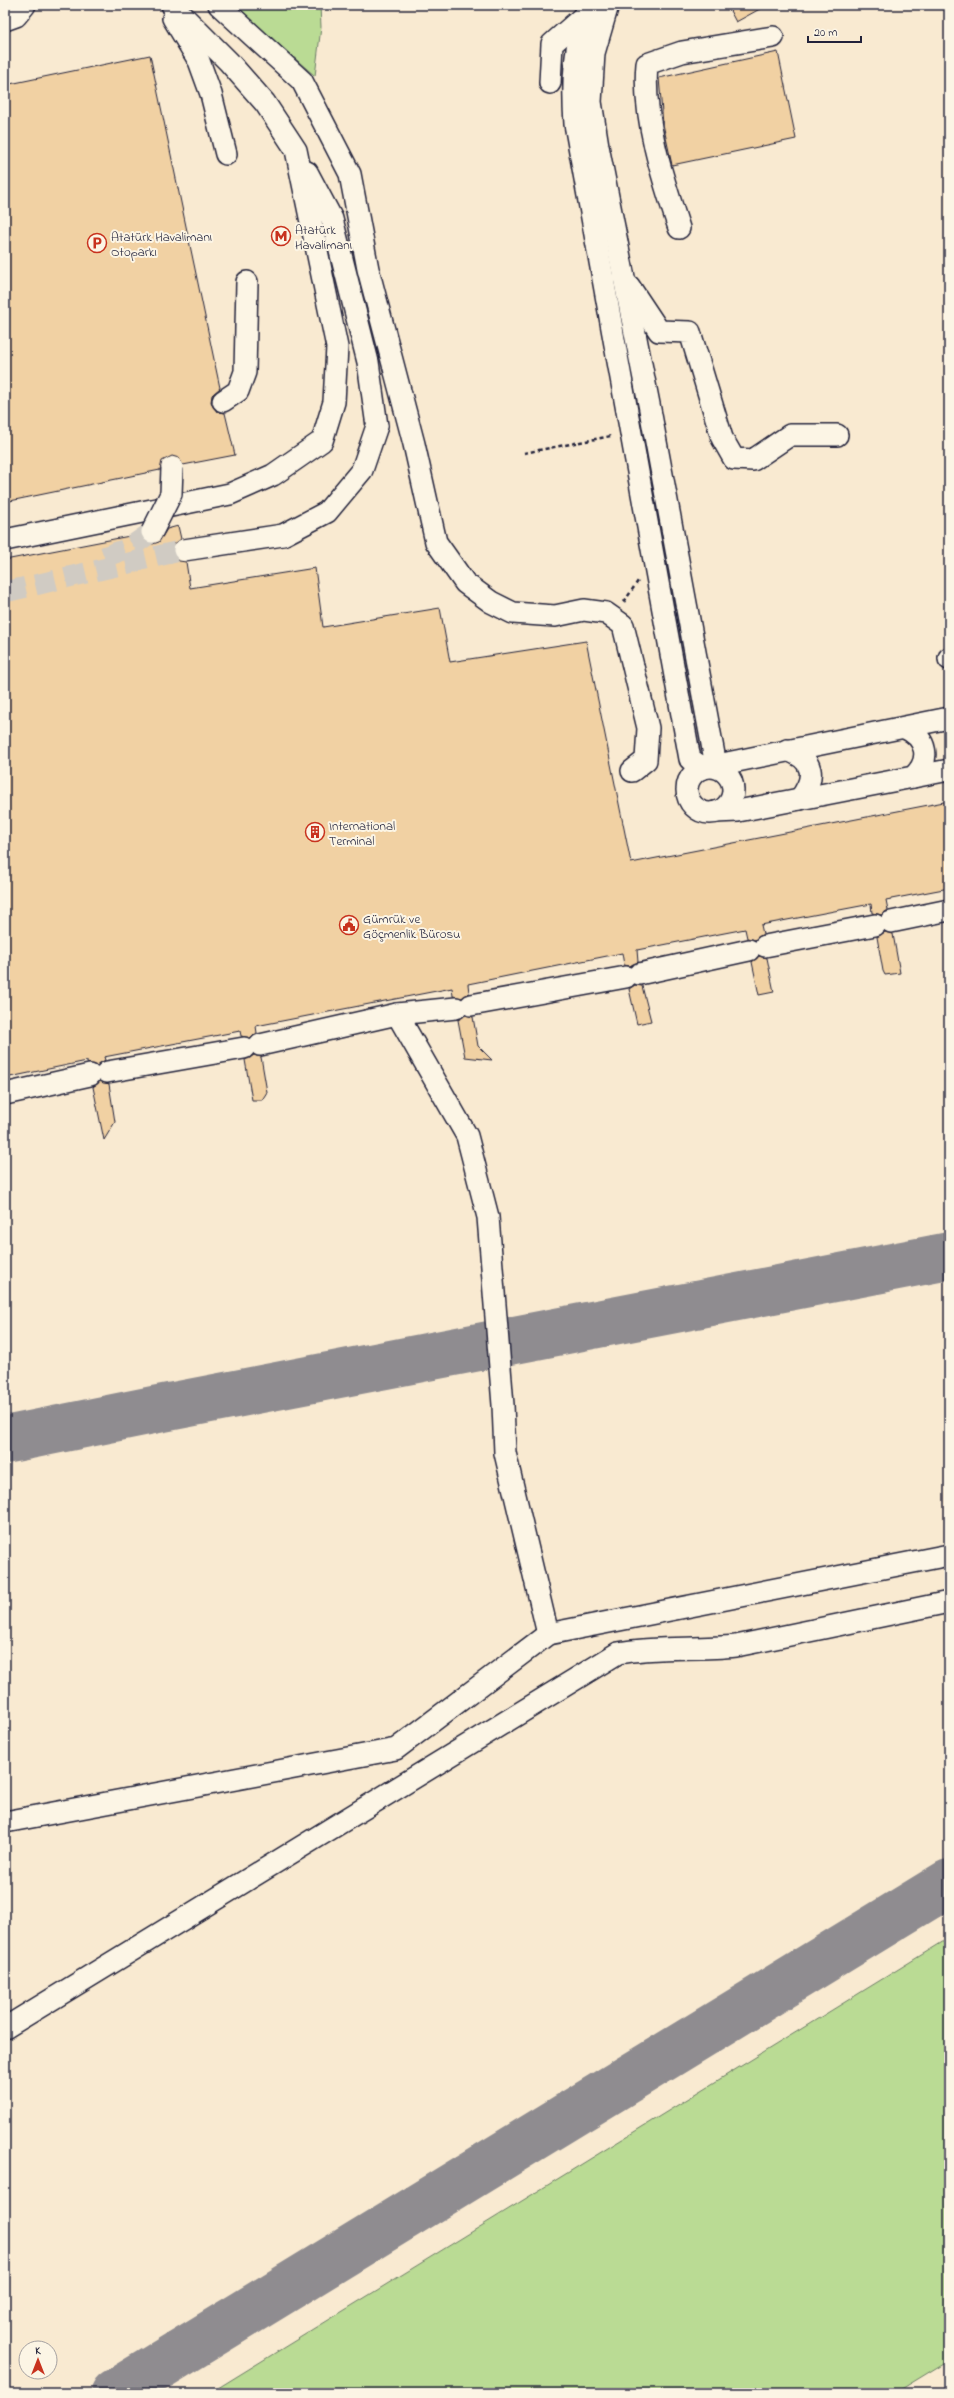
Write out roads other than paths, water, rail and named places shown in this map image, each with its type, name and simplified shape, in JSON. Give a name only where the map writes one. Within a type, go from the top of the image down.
[{"type":"lane","points":[[5,20],[16,16],[25,5]]},
{"type":"lane","points":[[165,5],[199,61],[211,94],[226,154]]},
{"type":"lane","points":[[172,5],[229,62],[265,103],[296,150],[332,219],[368,362],[377,426],[362,470],[328,512],[283,535],[184,550]]},
{"type":"lane","points":[[220,5],[302,82],[350,174],[368,269],[414,444],[436,542],[465,583],[491,602],[513,612],[555,616],[584,610],[606,612],[623,625],[648,728],[646,760],[632,771]]},
{"type":"lane","points":[[608,5],[594,53],[591,102],[614,280],[628,356],[690,759],[704,768],[711,767],[724,772],[732,784],[731,799],[728,805],[715,812]]},
{"type":"lane","points":[[586,10],[574,67],[572,86],[575,124],[614,280],[659,331],[690,332],[722,438],[734,459],[753,460],[790,435],[837,435]]},
{"type":"lane","points":[[550,83],[552,44],[586,10]]},
{"type":"lane","points":[[679,228],[659,170],[645,86],[647,64],[682,52],[773,37]]},
{"type":"lane","points":[[5,540],[230,494],[273,475],[322,441],[334,402],[337,347],[296,150]]},
{"type":"lane","points":[[223,401],[238,392],[245,372],[247,282]]},
{"type":"lane","points":[[152,532],[171,494],[172,468]]},
{"type":"lane","points":[[949,718],[704,768],[692,777],[688,784],[689,799],[700,810],[715,812],[738,811],[949,770]]},
{"type":"lane","points":[[905,728],[921,739],[924,750],[920,771],[913,778]]},
{"type":"lane","points":[[787,750],[803,758],[809,764],[811,771],[811,780],[800,799]]},
{"type":"lane","points":[[5,1094],[98,1073],[252,1046],[397,1014],[463,1006],[633,976],[757,948],[949,910]]},
{"type":"lane","points":[[397,1014],[466,1136],[488,1217],[504,1404],[505,1453],[548,1634]]},
{"type":"lane","points":[[5,1822],[396,1749],[548,1634],[949,1555]]},
{"type":"lane","points":[[5,2028],[618,1653],[642,1648],[704,1649],[736,1646],[949,1602]]},
{"type":"tunnel","points":[[104,557],[129,548],[152,532]]},
{"type":"tunnel","points":[[5,592],[184,550]]},
{"type":"place","name":"Atatürk Havalimanı","points":[[281,236]]},
{"type":"place","name":"Atatürk Havalimanı Otoparkı","points":[[97,243]]},
{"type":"place","name":"International Terminal","points":[[315,832]]},
{"type":"place","name":"Gümrük ve Göçmenlik Bürosu","points":[[349,925]]}]
